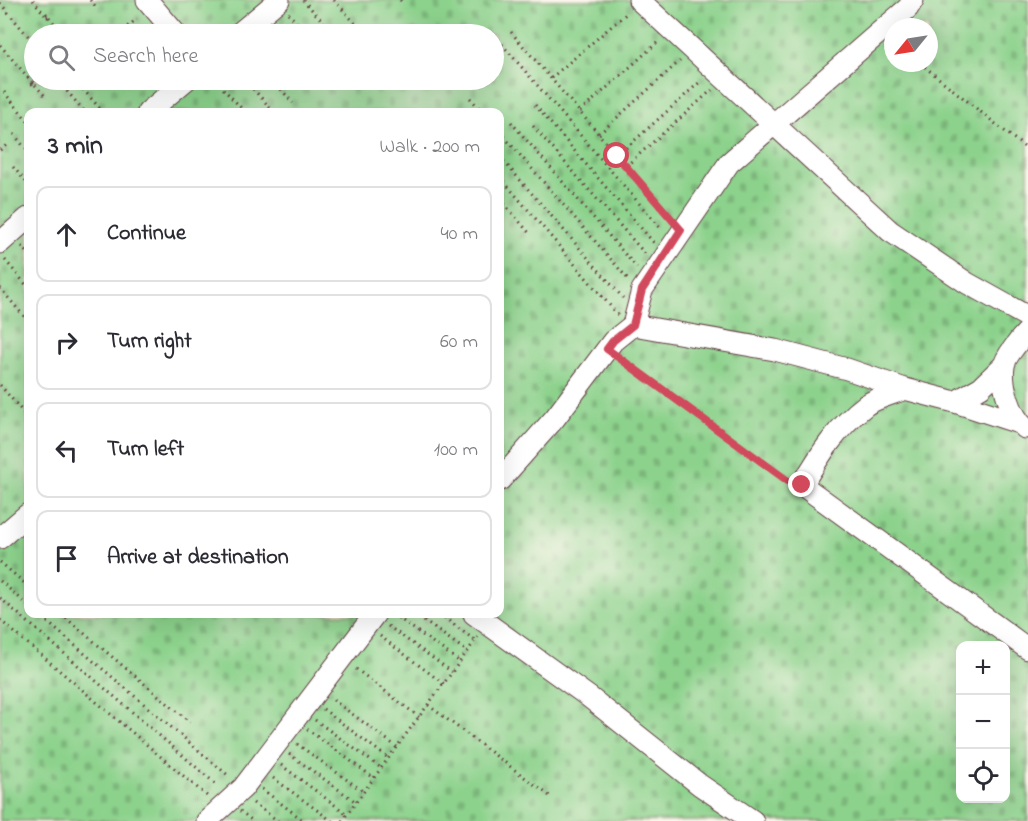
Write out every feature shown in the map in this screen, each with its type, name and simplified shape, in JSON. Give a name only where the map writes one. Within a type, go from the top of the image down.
[{"type":"lane","points":[[147,0],[167,24]]},
{"type":"lane","points":[[250,24],[278,0]]},
{"type":"lane","points":[[504,475],[555,418],[613,341],[729,163],[908,8],[913,0]]},
{"type":"lane","points":[[640,1],[890,231],[967,283],[1028,317]]},
{"type":"lane","points":[[153,108],[174,90]]},
{"type":"lane","points":[[0,243],[24,222]]},
{"type":"lane","points":[[651,282],[775,350],[955,402],[1023,427]]},
{"type":"lane","points":[[955,402],[981,387],[1004,365],[1020,339],[1028,331]]},
{"type":"lane","points":[[1004,365],[1007,397],[1023,427]]},
{"type":"lane","points":[[905,389],[867,404],[843,426],[820,454],[802,485],[1028,649]]},
{"type":"lane","points":[[0,538],[24,517]]},
{"type":"lane","points":[[481,619],[589,698],[700,785],[753,821]]},
{"type":"lane","points":[[260,767],[376,621]]},
{"type":"path","points":[[33,0],[54,24]]},
{"type":"path","points":[[90,0],[96,7]]},
{"type":"path","points":[[278,0],[298,24]]},
{"type":"path","points":[[303,0],[324,24]]},
{"type":"path","points":[[334,0],[356,24]]},
{"type":"path","points":[[400,0],[404,4]]},
{"type":"path","points":[[551,78],[640,1]]},
{"type":"path","points":[[0,3],[24,31]]},
{"type":"path","points":[[130,24],[136,19]]},
{"type":"path","points":[[580,112],[671,30]]},
{"type":"path","points":[[511,32],[626,166],[651,282]]},
{"type":"path","points":[[0,45],[24,73]]},
{"type":"path","points":[[599,134],[693,50]]},
{"type":"path","points":[[504,51],[651,282]]},
{"type":"path","points":[[931,72],[1028,150]]},
{"type":"path","points":[[626,166],[719,74]]},
{"type":"path","points":[[617,156],[719,74]]},
{"type":"path","points":[[40,90],[46,97]]},
{"type":"path","points":[[66,90],[82,108]]},
{"type":"path","points":[[84,90],[100,108]]},
{"type":"path","points":[[224,90],[241,108]]},
{"type":"path","points":[[254,90],[270,108]]},
{"type":"path","points":[[282,90],[293,103]]},
{"type":"path","points":[[4,92],[24,116]]},
{"type":"path","points":[[470,98],[479,108]]},
{"type":"path","points":[[535,105],[651,282]]},
{"type":"path","points":[[511,122],[651,282]]},
{"type":"path","points":[[533,126],[651,282]]},
{"type":"path","points":[[14,134],[24,147]]},
{"type":"path","points":[[504,136],[651,282]]},
{"type":"path","points":[[0,150],[9,143]]},
{"type":"path","points":[[504,160],[651,282]]},
{"type":"path","points":[[13,167],[24,179]]},
{"type":"path","points":[[504,180],[651,282]]},
{"type":"path","points":[[504,204],[531,236]]},
{"type":"path","points":[[0,254],[24,282]]},
{"type":"path","points":[[0,288],[24,316]]},
{"type":"path","points":[[607,349],[788,481],[802,485]]},
{"type":"path","points":[[0,385],[24,413]]},
{"type":"path","points":[[0,562],[24,583]]},
{"type":"path","points":[[0,581],[24,602]]},
{"type":"path","points":[[0,598],[24,614]]},
{"type":"path","points":[[31,618],[260,767],[356,802]]},
{"type":"path","points":[[44,618],[260,767],[332,821]]},
{"type":"path","points":[[66,618],[190,722]]},
{"type":"path","points":[[399,618],[460,662]]},
{"type":"path","points":[[420,618],[468,652]]},
{"type":"path","points":[[444,618],[476,641]]},
{"type":"path","points":[[342,821],[476,641],[481,619]]},
{"type":"path","points":[[0,620],[260,767],[347,813]]},
{"type":"path","points":[[376,621],[452,672]]},
{"type":"path","points":[[376,621],[444,684]]},
{"type":"path","points":[[348,663],[419,717]]},
{"type":"path","points":[[333,700],[397,747]]},
{"type":"path","points":[[428,705],[552,797]]},
{"type":"path","points":[[260,767],[388,758]]},
{"type":"path","points":[[260,767],[381,768]]},
{"type":"path","points":[[260,767],[374,778]]},
{"type":"path","points":[[260,767],[364,792]]},
{"type":"path","points":[[254,821],[260,767]]},
{"type":"path","points":[[260,767],[278,821]]},
{"type":"path","points":[[260,767],[304,821]]},
{"type":"green space","points":[[0,0],[1028,0],[1028,821],[0,821]]},
{"type":"route","points":[[617,156],[681,230],[642,290],[633,325],[613,341],[607,349],[788,481],[802,485]]}]
